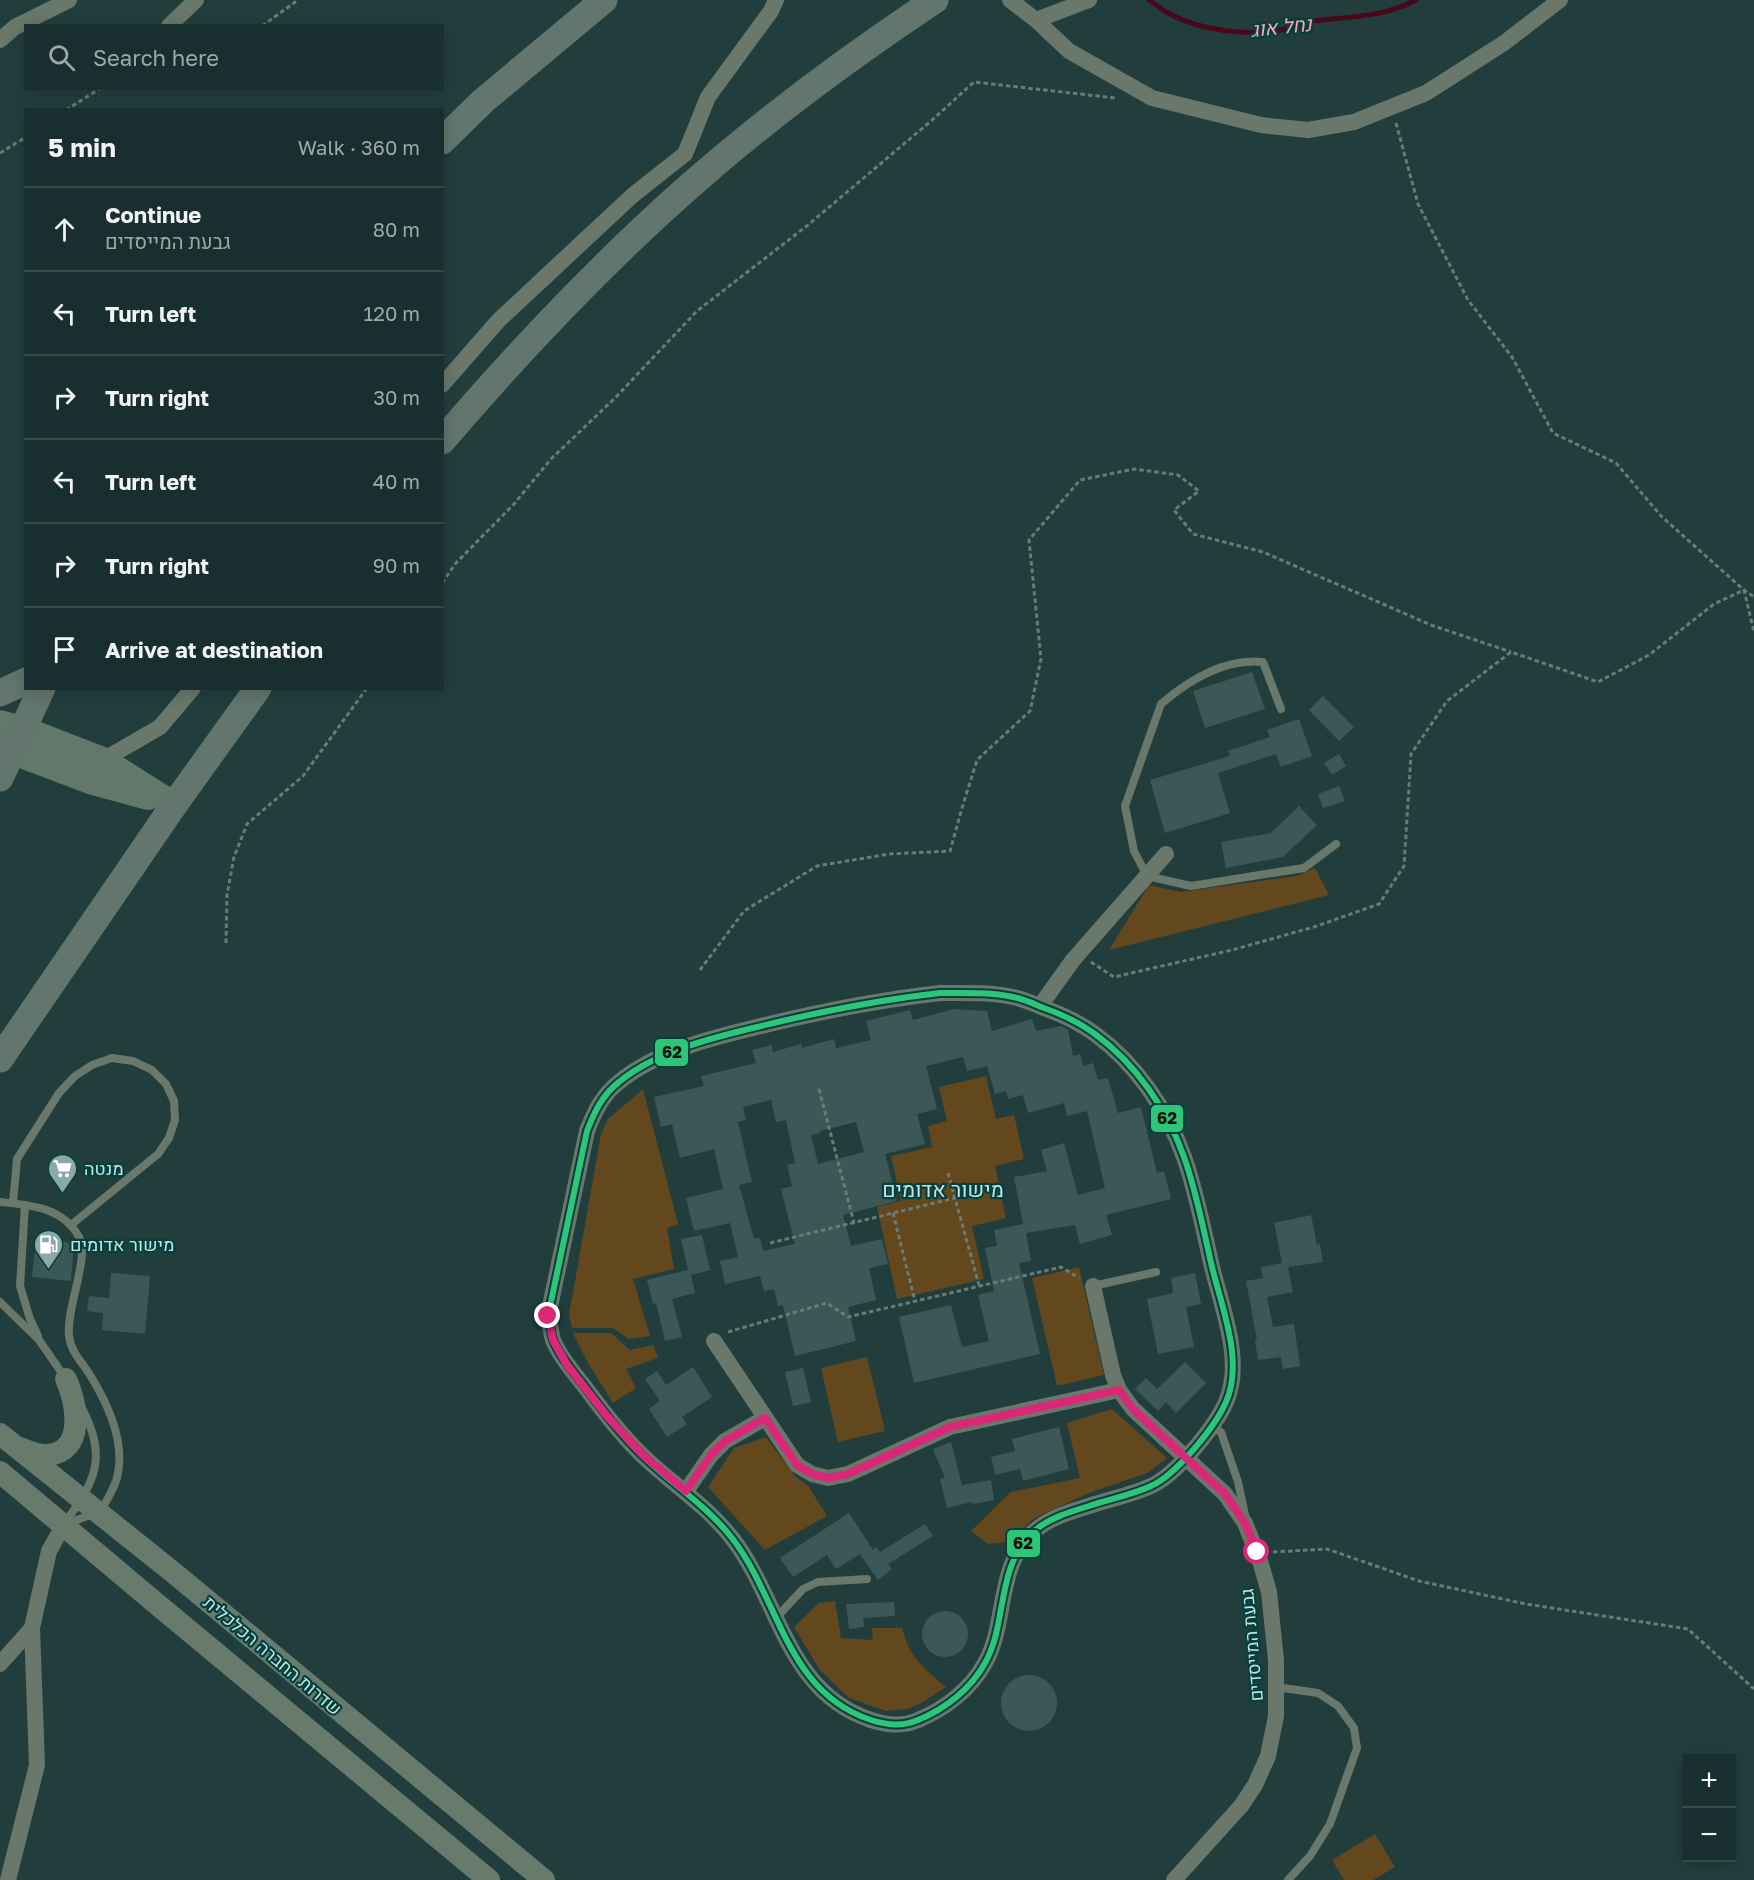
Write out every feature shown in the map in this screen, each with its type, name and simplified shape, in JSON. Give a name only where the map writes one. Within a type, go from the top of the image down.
[{"type":"highway","points":[[444,139],[483,101],[604,0]]},
{"type":"highway","points":[[444,439],[504,370],[604,265],[693,183],[761,126],[862,50],[935,0]]},
{"type":"highway","points":[[0,693],[24,682]]},
{"type":"highway","points":[[0,778],[9,737],[41,690]]},
{"type":"highway","points":[[0,1059],[174,805],[257,690]]},
{"type":"main road","points":[[9,737],[103,760],[174,805]]},
{"type":"main road","points":[[9,737],[93,782],[174,805]]},
{"type":"main road","points":[[7,1440],[46,1455],[67,1447],[72,1440],[76,1415],[75,1402],[66,1379]]},
{"type":"main road","name":"שדרות החברה הכלכלית","points":[[7,1440],[91,1506],[544,1880]]},
{"type":"main road","name":"שדרות החברה הכלכלית","points":[[0,1472],[489,1880]]},
{"type":"street","points":[[0,40],[15,27],[69,0]]},
{"type":"street","points":[[171,24],[196,0]]},
{"type":"street","points":[[444,383],[498,320],[633,195],[685,154],[708,97],[771,11],[776,0]]},
{"type":"street","points":[[1010,0],[1036,20],[1069,51],[1152,98],[1260,125],[1308,130],[1354,122],[1426,93],[1504,43],[1560,0]]},
{"type":"street","points":[[1036,20],[1089,0]]},
{"type":"street","points":[[103,760],[160,727],[192,690]]},
{"type":"street","points":[[1040,1006],[1079,953],[1166,854]]},
{"type":"street","points":[[940,993],[984,993],[1016,997],[1058,1013],[1093,1032],[1129,1064],[1152,1094],[1171,1126],[1185,1159],[1232,1347],[1233,1381],[1226,1403],[1211,1427],[1169,1475],[1152,1486],[1070,1512],[1049,1521],[1030,1535],[1015,1557],[1011,1568],[986,1663],[967,1687],[939,1711],[913,1723],[888,1726],[856,1715],[827,1697],[807,1673],[788,1643],[744,1554],[723,1526],[643,1455],[606,1415],[567,1365],[553,1340],[548,1316],[587,1131],[596,1107],[617,1083],[640,1067],[717,1036],[880,1000],[940,993]]},
{"type":"street","name":"גבעת המייסדים","points":[[1093,1287],[1113,1375],[1119,1390],[1133,1409],[1225,1494],[1248,1530],[1269,1592],[1276,1660],[1276,1716],[1268,1756],[1255,1785],[1241,1806],[1174,1880]]},
{"type":"street","points":[[714,1341],[797,1465],[812,1474],[828,1478],[848,1474],[950,1427],[1119,1390]]},
{"type":"street","points":[[686,1491],[711,1455],[725,1441],[765,1418]]},
{"type":"street","points":[[8,1880],[37,1765],[32,1628],[49,1551],[63,1526]]},
{"type":"street","points":[[0,1664],[32,1628]]},
{"type":"lane","points":[[1281,709],[1263,662],[1249,660],[1218,667],[1173,693],[1161,704],[1125,806],[1134,851],[1147,876],[1191,886],[1304,868],[1336,844]]},
{"type":"lane","points":[[13,1203],[17,1159],[59,1093],[75,1076],[92,1065],[112,1058],[133,1061],[152,1070],[166,1084],[174,1101],[175,1120],[169,1138],[158,1154],[71,1226]]},
{"type":"lane","points":[[0,1202],[38,1206],[57,1214],[81,1239],[82,1254],[69,1319],[69,1337],[73,1350],[91,1376],[106,1406],[116,1431],[119,1457],[117,1478],[91,1506],[63,1526]]},
{"type":"lane","points":[[25,1205],[20,1286],[30,1318],[43,1346]]},
{"type":"lane","points":[[1093,1287],[1156,1272]]},
{"type":"lane","points":[[0,1302],[43,1346],[66,1379],[95,1436],[96,1457],[91,1506],[63,1526]]},
{"type":"lane","points":[[1211,1427],[1221,1432],[1238,1482],[1248,1530]]},
{"type":"lane","points":[[776,1618],[803,1589],[818,1582],[867,1579]]},
{"type":"lane","points":[[1276,1687],[1318,1693],[1338,1706],[1354,1728],[1357,1748],[1330,1824],[1310,1856],[1288,1880]]},
{"type":"path","points":[[265,24],[298,0]]},
{"type":"path","points":[[444,580],[456,563],[514,504],[551,459],[615,398],[697,311],[808,225],[974,82],[1117,98]]},
{"type":"path","points":[[69,108],[98,90]]},
{"type":"path","points":[[1392,106],[1418,204],[1468,300],[1512,357],[1554,433],[1616,463],[1662,517],[1754,597]]},
{"type":"path","points":[[0,153],[24,138]]},
{"type":"path","points":[[700,969],[744,911],[817,866],[889,854],[950,851],[977,760],[1030,711],[1041,659],[1029,540],[1080,480],[1134,469],[1178,475],[1198,491],[1174,510],[1193,534],[1263,552],[1431,625],[1598,682],[1649,655],[1714,604],[1744,590]]},
{"type":"path","points":[[1744,590],[1754,632]]},
{"type":"path","points":[[1079,953],[1114,977],[1242,947],[1314,927],[1379,904],[1404,866],[1411,754],[1447,701],[1511,652]]},
{"type":"path","points":[[226,944],[227,896],[234,857],[247,824],[303,776],[366,690]]},
{"type":"path","points":[[819,1089],[854,1223]]},
{"type":"path","points":[[948,1173],[979,1285]]},
{"type":"path","points":[[770,1243],[955,1198]]},
{"type":"path","points":[[893,1213],[915,1301]]},
{"type":"path","points":[[714,1341],[731,1330],[827,1303],[848,1317],[1061,1267],[1093,1287]]},
{"type":"path","points":[[1257,1552],[1327,1549],[1430,1583],[1526,1604],[1688,1629],[1754,1689]]},
{"type":"shaded area","points":[[1315,868],[1329,895],[1109,950],[1149,885],[1180,892],[1297,876]]},
{"type":"shaded area","points":[[986,1076],[996,1119],[1014,1115],[1024,1159],[995,1166],[1006,1218],[972,1226],[984,1279],[897,1299],[877,1207],[901,1201],[891,1156],[932,1147],[928,1126],[947,1121],[939,1087]]},
{"type":"shaded area","points":[[643,1089],[678,1224],[667,1228],[674,1269],[633,1279],[650,1336],[629,1339],[613,1328],[572,1328],[569,1315],[601,1134],[608,1119]]},
{"type":"shaded area","points":[[1079,1267],[1104,1375],[1057,1386],[1032,1278]]},
{"type":"shaded area","points":[[573,1333],[611,1333],[630,1350],[653,1345],[658,1358],[626,1369],[636,1388],[613,1403],[589,1365]]},
{"type":"shaded area","points":[[867,1357],[885,1431],[838,1442],[821,1368]]},
{"type":"shaded area","points":[[1112,1409],[1167,1458],[1147,1473],[1089,1493],[1035,1518],[1007,1542],[988,1544],[971,1531],[1011,1492],[1080,1478],[1067,1423]]},
{"type":"shaded area","points":[[766,1437],[795,1476],[809,1487],[827,1516],[765,1550],[708,1487],[734,1448]]},
{"type":"shaded area","points":[[835,1601],[841,1638],[873,1640],[872,1628],[902,1628],[918,1662],[946,1687],[907,1709],[886,1711],[849,1698],[820,1670],[794,1627],[819,1603]]},
{"type":"shaded area","points":[[1375,1834],[1395,1867],[1373,1880],[1344,1880],[1332,1860]]},
{"type":"building","points":[[1252,672],[1265,709],[1205,728],[1193,691]]},
{"type":"building","points":[[1323,696],[1354,727],[1339,741],[1309,710]]},
{"type":"building","points":[[1299,719],[1312,756],[1281,767],[1276,754],[1218,773],[1230,813],[1165,833],[1150,780],[1230,756],[1228,751],[1270,737],[1267,730]]},
{"type":"building","points":[[1339,754],[1346,766],[1332,775],[1324,763]]},
{"type":"building","points":[[1339,786],[1345,801],[1323,808],[1318,794]]},
{"type":"building","points":[[1299,806],[1317,825],[1283,857],[1226,868],[1221,842],[1271,833]]},
{"type":"building","points":[[954,1009],[987,1011],[992,1031],[1032,1019],[1036,1031],[1061,1026],[1068,1030],[1073,1056],[1080,1054],[1083,1066],[1093,1063],[1098,1080],[1108,1078],[1118,1113],[1141,1107],[1157,1173],[1164,1171],[1171,1199],[1106,1215],[1112,1235],[1080,1244],[1075,1225],[1026,1233],[1031,1261],[1019,1263],[1040,1354],[914,1383],[899,1317],[951,1305],[962,1347],[989,1341],[978,1295],[994,1291],[985,1248],[997,1246],[994,1230],[1023,1224],[1014,1177],[1047,1171],[1041,1150],[1064,1143],[1078,1195],[1105,1188],[1087,1111],[1067,1116],[1064,1103],[1028,1113],[1023,1095],[1008,1099],[1006,1091],[995,1094],[987,1066],[967,1071],[963,1057],[926,1066],[937,1109],[917,1114],[925,1144],[885,1154],[897,1201],[843,1215],[851,1246],[882,1239],[888,1264],[869,1268],[876,1300],[848,1307],[856,1341],[795,1356],[783,1305],[778,1306],[774,1289],[764,1291],[760,1276],[725,1284],[720,1261],[738,1257],[730,1223],[694,1231],[686,1198],[723,1189],[714,1149],[680,1158],[672,1124],[661,1127],[654,1097],[704,1086],[701,1076],[756,1063],[752,1050],[772,1045],[773,1052],[801,1044],[802,1048],[834,1039],[836,1048],[871,1040],[866,1021],[910,1010],[913,1020]],"holes":[[[771,1100],[776,1122],[786,1120],[795,1163],[787,1165],[792,1186],[781,1189],[795,1244],[763,1251],[760,1238],[754,1239],[739,1185],[752,1182],[738,1122],[746,1120],[743,1107]],[[856,1122],[864,1152],[818,1164],[811,1135]]]},
{"type":"building","points":[[1311,1215],[1323,1262],[1288,1267],[1293,1292],[1267,1297],[1273,1327],[1294,1324],[1300,1366],[1283,1369],[1281,1357],[1258,1360],[1255,1340],[1257,1340],[1246,1281],[1263,1278],[1261,1267],[1282,1263],[1274,1223]]},
{"type":"building","points":[[702,1235],[710,1270],[691,1275],[695,1293],[672,1299],[682,1337],[665,1341],[656,1303],[653,1304],[647,1280],[688,1270],[681,1239]]},
{"type":"building","points":[[36,1239],[74,1243],[71,1281],[32,1277]]},
{"type":"building","points":[[111,1273],[150,1276],[145,1334],[102,1330],[103,1313],[87,1311],[89,1296],[109,1298]]},
{"type":"building","points":[[1195,1273],[1201,1304],[1186,1307],[1194,1347],[1158,1354],[1147,1299],[1173,1293],[1171,1278]]},
{"type":"building","points":[[1185,1362],[1206,1383],[1176,1413],[1166,1402],[1158,1411],[1135,1389],[1146,1378],[1157,1389]]},
{"type":"building","points":[[693,1367],[712,1397],[682,1417],[687,1424],[667,1437],[649,1409],[660,1401],[645,1379],[657,1371],[666,1385]]},
{"type":"building","points":[[803,1368],[811,1402],[793,1406],[785,1372]]},
{"type":"building","points":[[1059,1427],[1069,1469],[1023,1481],[1020,1469],[995,1475],[991,1457],[1015,1451],[1012,1439]]},
{"type":"building","points":[[951,1442],[962,1485],[991,1480],[994,1500],[947,1508],[940,1479],[945,1478],[933,1449]]},
{"type":"building","points":[[849,1513],[873,1550],[876,1547],[880,1552],[925,1524],[933,1536],[888,1564],[892,1569],[878,1580],[860,1554],[836,1569],[827,1555],[793,1577],[780,1558]]},
{"type":"building","points":[[894,1602],[895,1616],[863,1618],[864,1627],[849,1629],[846,1604]]},
{"type":"building","points":[[945,1611],[954,1612],[962,1617],[967,1625],[967,1643],[962,1651],[954,1656],[945,1657],[936,1656],[928,1651],[923,1643],[922,1634],[923,1625],[928,1617],[936,1612]]},
{"type":"building","points":[[1029,1675],[1040,1677],[1049,1683],[1055,1692],[1057,1703],[1055,1714],[1049,1723],[1040,1729],[1029,1731],[1018,1729],[1009,1723],[1003,1714],[1001,1703],[1003,1692],[1009,1683],[1018,1677]]},
{"type":"waterway","name":"נחל אוג","points":[[1149,0],[1168,13],[1195,24],[1242,32],[1272,31],[1312,21],[1379,13],[1416,0]]},
{"type":"transit line","name":"62","points":[[940,993],[1004,995],[1025,1000],[1057,1013],[1095,1034],[1137,1073],[1169,1122],[1188,1170],[1226,1317],[1233,1370],[1231,1386],[1221,1412],[1204,1437],[1172,1472],[1144,1489],[1058,1517],[1031,1534],[1020,1548],[1012,1564],[997,1632],[992,1648],[979,1672],[965,1690],[938,1710],[906,1724],[894,1724],[871,1720],[843,1707],[820,1688],[802,1666],[748,1562],[732,1538],[700,1505],[643,1456],[612,1423],[559,1353],[553,1340],[548,1316],[587,1131],[603,1098],[619,1082],[633,1071],[666,1054],[721,1036],[848,1007],[940,993]]},
{"type":"place","name":"מנטה","points":[[63,1194]]},
{"type":"place","name":"מישור אדומים","points":[[49,1270]]},
{"type":"district","name":"מישור אדומים","points":[[943,1189]]},
{"type":"route","points":[[548,1316],[553,1340],[567,1365],[606,1415],[643,1455],[686,1491],[711,1455],[725,1441],[765,1418],[797,1465],[812,1474],[828,1478],[848,1474],[950,1427],[1119,1390],[1133,1409],[1225,1494],[1245,1523],[1257,1552]]}]
